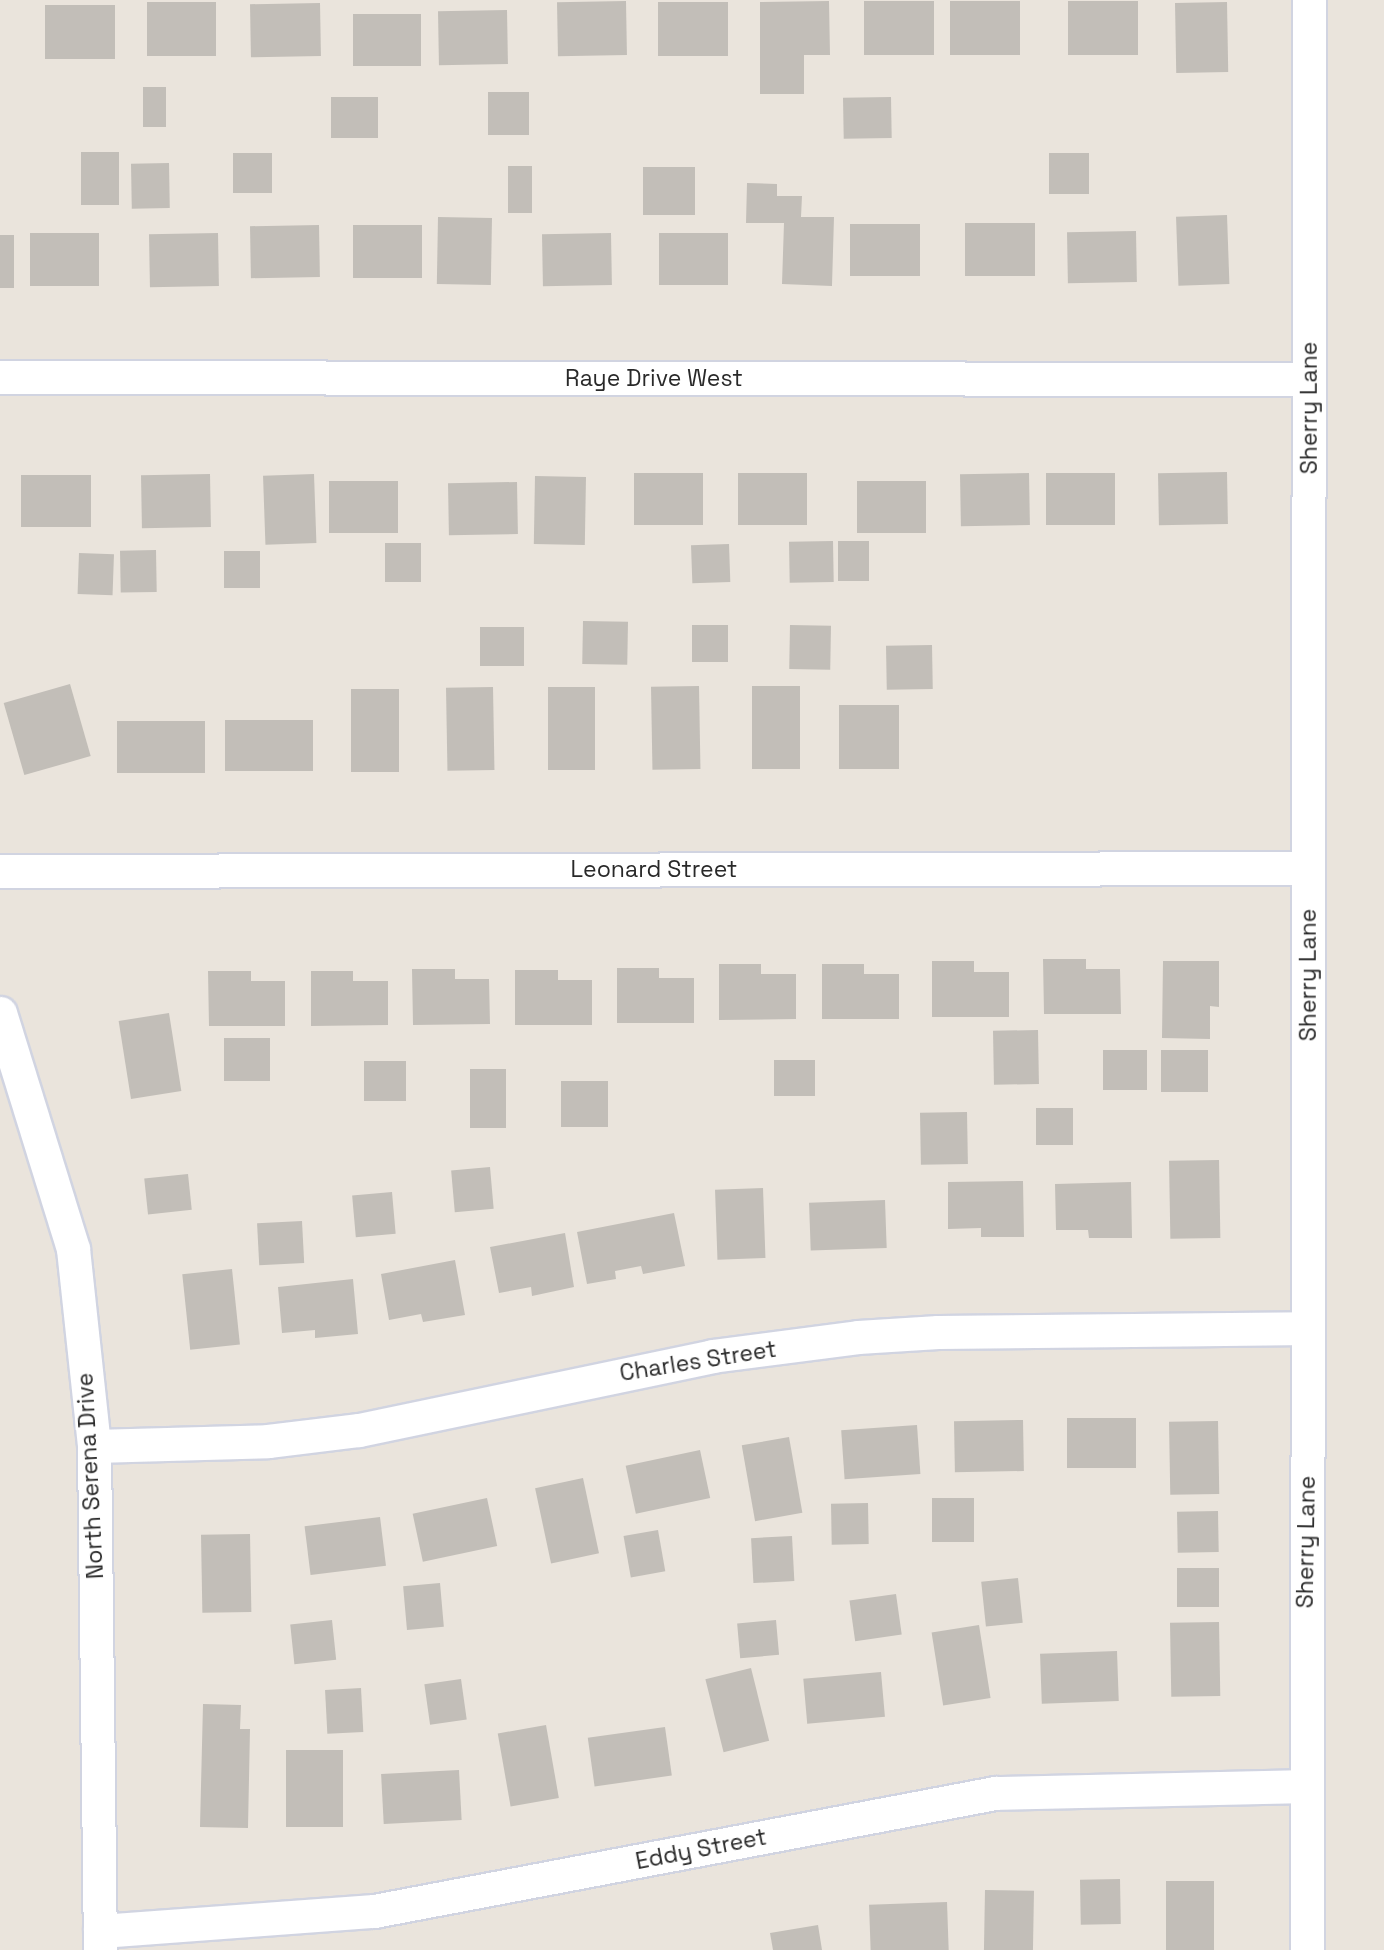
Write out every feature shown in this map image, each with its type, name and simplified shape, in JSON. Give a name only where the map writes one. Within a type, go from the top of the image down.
[{"type":"street","name":"Sherry Lane","points":[[1307,1950],[1303,1786],[1308,1328],[1309,0]]},
{"type":"street","name":"Raye Drive West","points":[[0,377],[1309,379]]},
{"type":"street","name":"Leonard Street","points":[[0,871],[1308,868]]},
{"type":"street","name":"North Serena Drive","points":[[0,1013],[73,1249],[94,1446],[100,1940]]},
{"type":"street","name":"Charles Street","points":[[94,1446],[268,1441],[359,1430],[700,1359],[858,1337],[938,1332],[1308,1328]]},
{"type":"street","name":"Eddy Street","points":[[100,1940],[374,1911],[995,1793],[1303,1786]]},
{"type":"building","points":[[626,1],[627,55],[558,56],[557,2]]},
{"type":"building","points":[[829,1],[830,55],[804,55],[804,94],[760,94],[760,2]]},
{"type":"building","points":[[864,1],[934,1],[934,55],[864,55]]},
{"type":"building","points":[[950,1],[1020,1],[1020,55],[950,55]]},
{"type":"building","points":[[1068,1],[1138,1],[1138,55],[1068,55]]},
{"type":"building","points":[[147,2],[216,2],[216,56],[147,56]]},
{"type":"building","points":[[658,2],[728,2],[728,56],[658,56]]},
{"type":"building","points":[[1227,2],[1228,72],[1176,73],[1175,3]]},
{"type":"building","points":[[320,3],[321,56],[251,57],[250,4]]},
{"type":"building","points":[[45,5],[115,5],[115,59],[45,59]]},
{"type":"building","points":[[507,10],[508,64],[439,65],[438,11]]},
{"type":"building","points":[[353,14],[421,14],[421,66],[353,66]]},
{"type":"building","points":[[143,87],[166,87],[166,127],[143,127]]},
{"type":"building","points":[[488,92],[529,92],[529,135],[488,135]]},
{"type":"building","points":[[331,97],[378,97],[378,138],[331,138]]},
{"type":"building","points":[[891,97],[892,138],[844,139],[843,98]]},
{"type":"building","points":[[81,152],[119,152],[119,205],[81,205]]},
{"type":"building","points":[[233,153],[272,153],[272,193],[233,193]]},
{"type":"building","points":[[1049,153],[1089,153],[1089,194],[1049,194]]},
{"type":"building","points":[[169,163],[170,208],[132,209],[131,164]]},
{"type":"building","points":[[508,166],[532,166],[532,213],[508,213]]},
{"type":"building","points":[[643,167],[695,167],[695,215],[643,215]]},
{"type":"building","points":[[747,183],[777,184],[777,196],[802,196],[801,217],[834,217],[832,286],[782,284],[784,223],[746,223]]},
{"type":"building","points":[[1227,215],[1229,284],[1178,286],[1176,217]]},
{"type":"building","points":[[438,217],[492,218],[491,285],[437,284]]},
{"type":"building","points":[[965,223],[1035,223],[1035,276],[965,276]]},
{"type":"building","points":[[850,224],[920,224],[920,276],[850,276]]},
{"type":"building","points":[[319,225],[320,277],[251,278],[250,226]]},
{"type":"building","points":[[353,225],[422,225],[422,278],[353,278]]},
{"type":"building","points":[[1136,231],[1137,282],[1068,283],[1067,232]]},
{"type":"building","points":[[30,233],[99,233],[99,286],[30,286]]},
{"type":"building","points":[[218,233],[219,286],[150,287],[149,234]]},
{"type":"building","points":[[611,233],[612,285],[543,286],[542,234]]},
{"type":"building","points":[[659,233],[728,233],[728,285],[659,285]]},
{"type":"building","points":[[0,235],[14,235],[14,288],[0,288]]},
{"type":"building","points":[[1227,472],[1228,524],[1159,525],[1158,473]]},
{"type":"building","points":[[634,473],[703,473],[703,525],[634,525]]},
{"type":"building","points":[[738,473],[807,473],[807,525],[738,525]]},
{"type":"building","points":[[1029,473],[1030,525],[961,526],[960,474]]},
{"type":"building","points":[[1046,473],[1115,473],[1115,525],[1046,525]]},
{"type":"building","points":[[210,474],[211,527],[142,528],[141,475]]},
{"type":"building","points":[[314,474],[316,543],[265,545],[263,476]]},
{"type":"building","points":[[21,475],[91,475],[91,527],[21,527]]},
{"type":"building","points":[[535,476],[586,477],[585,545],[534,544]]},
{"type":"building","points":[[329,481],[398,481],[398,533],[329,533]]},
{"type":"building","points":[[857,481],[926,481],[926,533],[857,533]]},
{"type":"building","points":[[517,482],[518,534],[449,535],[448,483]]},
{"type":"building","points":[[833,541],[834,582],[790,583],[789,542]]},
{"type":"building","points":[[838,541],[869,541],[869,581],[838,581]]},
{"type":"building","points":[[385,543],[421,543],[421,582],[385,582]]},
{"type":"building","points":[[729,544],[730,582],[692,583],[691,545]]},
{"type":"building","points":[[156,550],[157,592],[121,593],[120,551]]},
{"type":"building","points":[[224,551],[260,551],[260,588],[224,588]]},
{"type":"building","points":[[79,553],[114,554],[113,595],[78,594]]},
{"type":"building","points":[[583,621],[628,622],[627,665],[582,664]]},
{"type":"building","points":[[692,625],[728,625],[728,662],[692,662]]},
{"type":"building","points":[[790,625],[831,626],[830,670],[789,669]]},
{"type":"building","points":[[480,627],[524,627],[524,666],[480,666]]},
{"type":"building","points":[[932,645],[933,689],[887,690],[886,646]]},
{"type":"building","points":[[70,684],[91,756],[24,775],[4,703]]},
{"type":"building","points":[[699,686],[700,769],[652,770],[651,687]]},
{"type":"building","points":[[752,686],[800,686],[800,769],[752,769]]},
{"type":"building","points":[[493,687],[494,770],[447,771],[446,688]]},
{"type":"building","points":[[548,687],[595,687],[595,770],[548,770]]},
{"type":"building","points":[[351,689],[399,689],[399,772],[351,772]]},
{"type":"building","points":[[839,705],[899,705],[899,769],[839,769]]},
{"type":"building","points":[[225,720],[313,720],[313,771],[225,771]]},
{"type":"building","points":[[117,721],[205,721],[205,773],[117,773]]},
{"type":"building","points":[[1043,959],[1086,959],[1086,969],[1120,969],[1121,1014],[1044,1014]]},
{"type":"building","points":[[932,961],[974,961],[974,972],[1009,972],[1009,1017],[932,1017]]},
{"type":"building","points":[[1163,961],[1219,961],[1219,1007],[1210,1006],[1210,1039],[1162,1038]]},
{"type":"building","points":[[719,964],[761,964],[761,974],[796,974],[796,1019],[719,1020]]},
{"type":"building","points":[[822,964],[864,964],[864,974],[899,974],[899,1019],[822,1019]]},
{"type":"building","points":[[617,968],[659,968],[659,978],[694,978],[694,1023],[617,1023]]},
{"type":"building","points":[[412,969],[455,969],[455,979],[489,979],[490,1024],[413,1025]]},
{"type":"building","points":[[515,970],[558,970],[558,980],[592,980],[592,1025],[515,1025]]},
{"type":"building","points":[[208,971],[251,971],[251,981],[285,981],[285,1026],[209,1026]]},
{"type":"building","points":[[311,971],[353,971],[353,981],[388,981],[388,1025],[311,1026]]},
{"type":"building","points":[[169,1013],[181,1091],[131,1099],[119,1021]]},
{"type":"building","points":[[1038,1030],[1039,1084],[994,1085],[993,1031]]},
{"type":"building","points":[[224,1038],[270,1038],[270,1081],[224,1081]]},
{"type":"building","points":[[1103,1050],[1147,1050],[1147,1090],[1103,1090]]},
{"type":"building","points":[[1161,1050],[1208,1050],[1208,1092],[1161,1092]]},
{"type":"building","points":[[774,1060],[815,1060],[815,1096],[774,1096]]},
{"type":"building","points":[[364,1061],[406,1061],[406,1101],[364,1101]]},
{"type":"building","points":[[470,1069],[506,1069],[506,1128],[470,1128]]},
{"type":"building","points":[[561,1081],[608,1081],[608,1127],[561,1127]]},
{"type":"building","points":[[1036,1108],[1073,1108],[1073,1145],[1036,1145]]},
{"type":"building","points":[[967,1112],[968,1164],[921,1165],[920,1113]]},
{"type":"building","points":[[1219,1160],[1220,1238],[1170,1239],[1169,1161]]},
{"type":"building","points":[[490,1167],[494,1209],[455,1212],[451,1170]]},
{"type":"building","points":[[188,1174],[192,1210],[148,1214],[144,1179]]},
{"type":"building","points":[[1023,1181],[1024,1237],[981,1237],[981,1228],[948,1229],[948,1182]]},
{"type":"building","points":[[1131,1182],[1132,1238],[1089,1238],[1088,1230],[1056,1230],[1055,1184]]},
{"type":"building","points":[[763,1188],[765,1258],[717,1260],[715,1190]]},
{"type":"building","points":[[392,1192],[396,1234],[356,1237],[352,1195]]},
{"type":"building","points":[[885,1200],[887,1248],[811,1251],[809,1203]]},
{"type":"building","points":[[674,1213],[685,1266],[643,1274],[641,1266],[615,1271],[616,1279],[587,1284],[577,1232]]},
{"type":"building","points":[[302,1221],[304,1263],[259,1265],[257,1223]]},
{"type":"building","points":[[565,1233],[574,1287],[532,1296],[531,1287],[499,1293],[490,1247]]},
{"type":"building","points":[[455,1260],[465,1315],[423,1322],[421,1314],[389,1320],[381,1274]]},
{"type":"building","points":[[232,1269],[240,1345],[190,1350],[182,1274]]},
{"type":"building","points":[[353,1279],[358,1334],[315,1338],[315,1330],[282,1333],[278,1287]]},
{"type":"building","points":[[1067,1418],[1136,1418],[1136,1468],[1067,1468]]},
{"type":"building","points":[[1023,1420],[1024,1471],[955,1472],[954,1421]]},
{"type":"building","points":[[1218,1421],[1219,1494],[1170,1495],[1169,1422]]},
{"type":"building","points":[[917,1425],[920,1474],[845,1479],[841,1430]]},
{"type":"building","points":[[789,1437],[802,1513],[755,1521],[742,1445]]},
{"type":"building","points":[[700,1450],[710,1498],[636,1514],[626,1466]]},
{"type":"building","points":[[583,1478],[599,1553],[551,1564],[535,1488]]},
{"type":"building","points":[[487,1498],[497,1546],[423,1562],[413,1514]]},
{"type":"building","points":[[932,1498],[974,1498],[974,1542],[932,1542]]},
{"type":"building","points":[[868,1503],[869,1544],[832,1545],[831,1504]]},
{"type":"building","points":[[1218,1511],[1219,1552],[1178,1553],[1177,1512]]},
{"type":"building","points":[[380,1517],[386,1566],[311,1575],[305,1526]]},
{"type":"building","points":[[658,1530],[665,1571],[631,1577],[624,1536]]},
{"type":"building","points":[[250,1534],[251,1612],[202,1613],[201,1535]]},
{"type":"building","points":[[792,1536],[794,1581],[753,1583],[751,1538]]},
{"type":"building","points":[[1177,1568],[1219,1568],[1219,1607],[1177,1607]]},
{"type":"building","points":[[1018,1578],[1023,1623],[986,1627],[981,1582]]},
{"type":"building","points":[[440,1583],[444,1627],[407,1630],[403,1586]]},
{"type":"building","points":[[896,1594],[902,1635],[855,1641],[849,1601]]},
{"type":"building","points":[[332,1620],[336,1660],[294,1664],[290,1624]]},
{"type":"building","points":[[776,1620],[779,1655],[740,1658],[737,1623]]},
{"type":"building","points":[[1219,1622],[1220,1696],[1171,1697],[1170,1623]]},
{"type":"building","points":[[979,1625],[991,1698],[943,1706],[932,1633]]},
{"type":"building","points":[[1117,1651],[1119,1701],[1042,1704],[1040,1654]]},
{"type":"building","points":[[751,1668],[769,1741],[724,1752],[705,1679]]},
{"type":"building","points":[[881,1672],[885,1717],[807,1724],[803,1679]]},
{"type":"building","points":[[461,1679],[467,1720],[430,1725],[424,1684]]},
{"type":"building","points":[[361,1688],[363,1732],[327,1734],[325,1690]]},
{"type":"building","points":[[203,1704],[241,1705],[240,1729],[250,1729],[248,1828],[200,1827]]},
{"type":"building","points":[[546,1725],[559,1798],[511,1806],[498,1734]]},
{"type":"building","points":[[665,1727],[672,1776],[595,1786],[588,1738]]},
{"type":"building","points":[[286,1750],[343,1750],[343,1827],[286,1827]]},
{"type":"building","points":[[459,1770],[462,1820],[384,1824],[381,1774]]},
{"type":"building","points":[[1120,1879],[1121,1924],[1081,1925],[1080,1880]]},
{"type":"building","points":[[1166,1881],[1214,1881],[1214,1950],[1166,1950]]},
{"type":"building","points":[[985,1890],[1034,1891],[1033,1950],[984,1950]]},
{"type":"building","points":[[947,1902],[949,1950],[871,1950],[869,1905]]},
{"type":"building","points":[[818,1925],[822,1950],[773,1950],[770,1933]]}]
